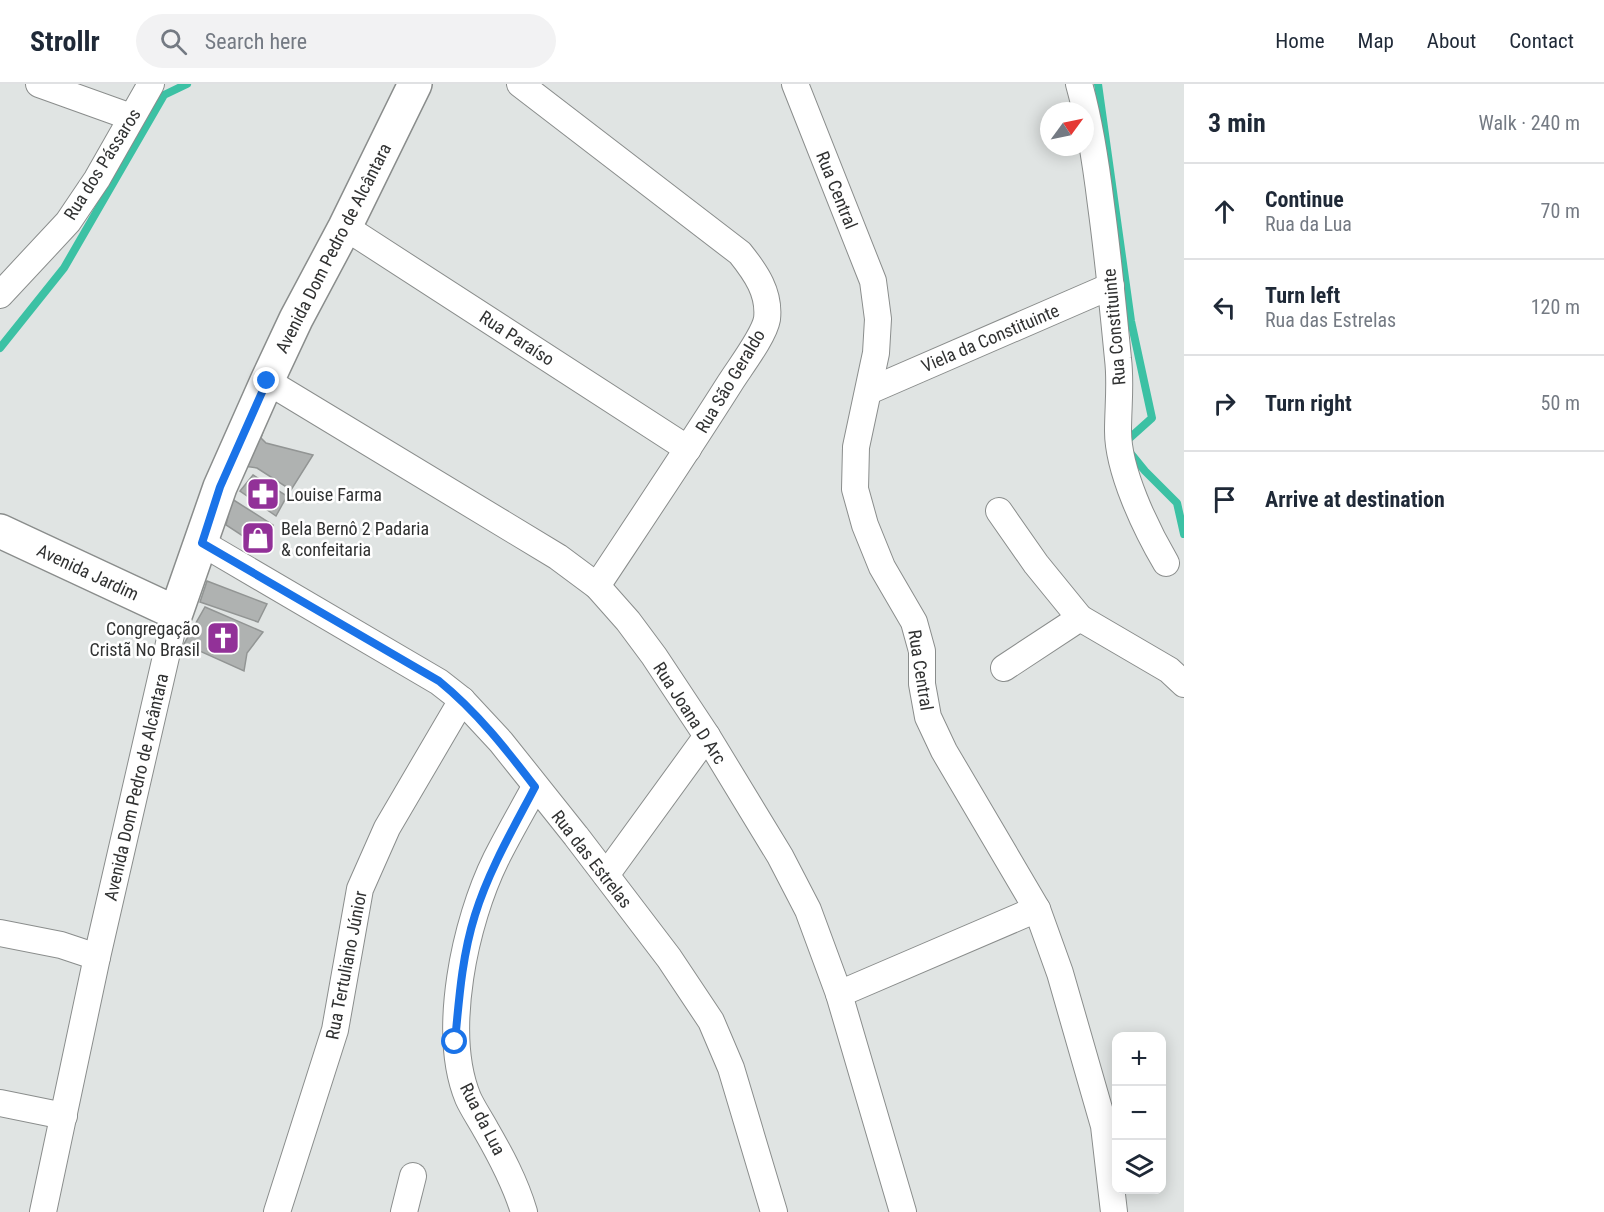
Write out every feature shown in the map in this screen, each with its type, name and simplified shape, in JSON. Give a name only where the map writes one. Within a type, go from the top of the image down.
[{"type":"street","points":[[39,84],[131,117]]},
{"type":"street","name":"Rua dos Pássaros","points":[[0,295],[68,222],[97,179],[152,84]]},
{"type":"street","name":"Avenida Dom Pedro de Alcântara","points":[[43,1212],[97,957],[176,613],[220,487],[267,381],[415,84]]},
{"type":"street","name":"Rua São Geraldo","points":[[520,84],[740,254],[757,274],[766,296],[766,320],[756,341],[597,586]]},
{"type":"street","name":"Rua Central","points":[[795,84],[873,281],[878,319],[876,352],[856,447],[855,489],[865,525],[882,567],[914,622],[922,651],[922,684],[928,717],[944,751],[1037,909],[1060,973],[1104,1126],[1114,1212]]},
{"type":"street","name":"Rua Constituinte","points":[[1079,84],[1095,160],[1111,286],[1120,374],[1118,434],[1125,470],[1151,539],[1166,563]]},
{"type":"street","name":"Rua Paraíso","points":[[345,227],[688,449]]},
{"type":"street","name":"Viela da Constituinte","points":[[869,391],[1111,286]]},
{"type":"street","name":"Rua Joana D Arc","points":[[267,381],[558,557],[597,586],[628,621],[707,736],[780,856],[808,910],[839,994],[903,1212]]},
{"type":"street","points":[[999,511],[1036,564],[1080,618],[1169,670],[1184,684]]},
{"type":"street","name":"Avenida Jardim","points":[[0,531],[176,613]]},
{"type":"street","name":"Rua das Estrelas","points":[[202,543],[439,681],[462,700],[501,742],[669,958],[711,1021],[730,1068],[774,1212]]},
{"type":"street","points":[[1004,668],[1080,618]]},
{"type":"street","name":"Rua Tertuliano Júnior","points":[[277,1212],[335,1030],[360,889],[387,828],[462,700]]},
{"type":"street","points":[[606,875],[707,736]]},
{"type":"street","name":"Rua da Lua","points":[[524,1212],[519,1193],[504,1161],[469,1099],[459,1071],[455,1042],[461,974],[474,916],[495,861],[535,787]]},
{"type":"street","points":[[839,994],[1037,909]]},
{"type":"street","points":[[0,933],[61,945],[97,957]]},
{"type":"street","points":[[0,1103],[64,1116]]},
{"type":"street","points":[[404,1212],[413,1176]]},
{"type":"building","points":[[275,393],[261,438],[266,443],[313,455],[291,490],[257,468],[243,466]]},
{"type":"building","name":"Louise Farma","points":[[253,475],[287,496],[276,516],[240,491]]},
{"type":"building","name":"Bela Bernô 2 Padaria & confeitaria","points":[[232,499],[273,525],[266,551],[226,525]]},
{"type":"building","points":[[207,581],[267,604],[258,622],[200,602]]},
{"type":"building","name":"Congregação Cristã No Brasil","points":[[205,607],[263,632],[247,653],[244,671],[184,644]]},
{"type":"waterway","points":[[0,348],[64,268],[164,95],[187,84]]},
{"type":"waterway","points":[[1098,84],[1131,321],[1152,418],[1123,444],[1145,471],[1177,503],[1184,534]]},
{"type":"place","name":"Louise Farma","points":[[263,494]]},
{"type":"place","name":"Bela Bernô 2 Padaria & confeitaria","points":[[258,538]]},
{"type":"place","name":"Congregação Cristã No Brasil","points":[[223,638]]},
{"type":"route","points":[[267,381],[220,487],[202,543],[439,681],[462,700],[501,742],[535,787],[495,861],[474,916],[461,974],[455,1042]]}]
